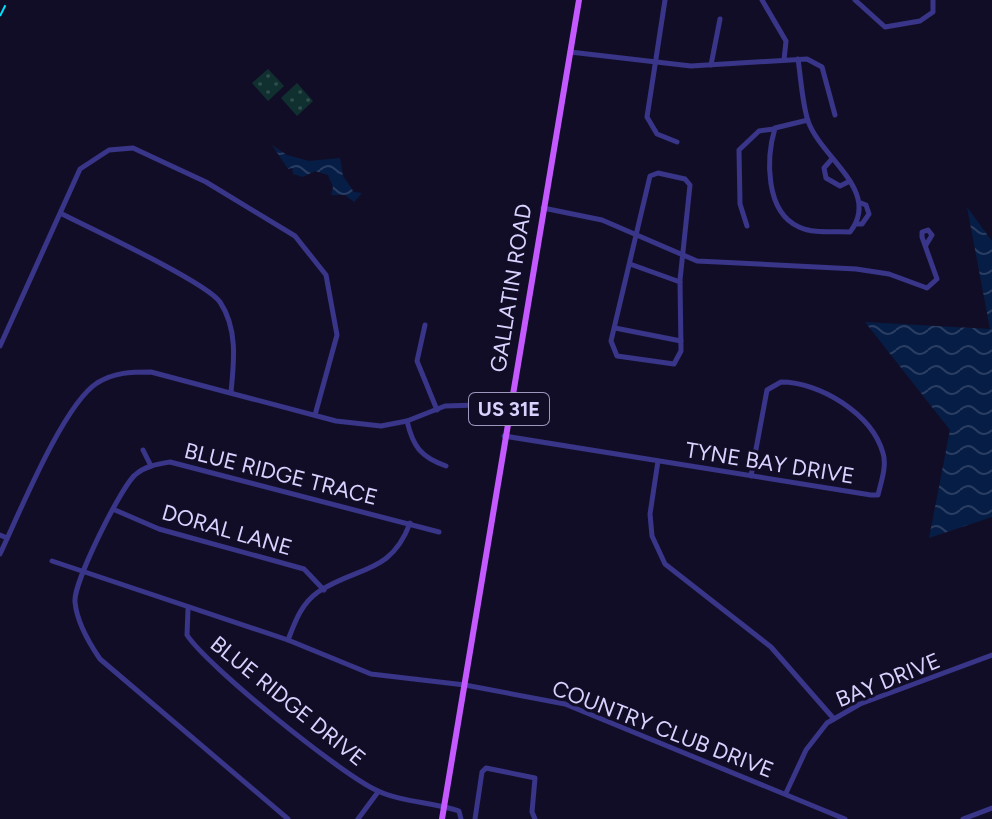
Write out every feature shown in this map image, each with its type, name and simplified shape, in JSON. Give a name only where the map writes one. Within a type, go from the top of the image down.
[{"type":"main road","name":"GALLATIN ROAD","points":[[442,819],[579,0]]},
{"type":"street","points":[[665,0],[647,117],[657,134],[677,142]]},
{"type":"street","points":[[762,0],[786,41],[784,60]]},
{"type":"street","points":[[855,0],[885,27],[928,17],[935,6],[933,0]]},
{"type":"street","points":[[711,65],[720,19]]},
{"type":"street","points":[[570,52],[711,65],[798,59],[813,61],[822,67],[835,115]]},
{"type":"street","points":[[798,59],[808,120],[831,160],[850,181],[869,214],[862,224],[856,224]]},
{"type":"street","points":[[747,226],[740,204],[739,150],[759,131],[808,120]]},
{"type":"street","points":[[775,128],[771,185],[774,198],[786,218],[798,227],[850,232],[856,224],[861,203]]},
{"type":"street","points":[[0,346],[80,169],[109,150],[133,148],[206,182],[295,236],[326,275],[337,335],[315,415]]},
{"type":"street","points":[[831,160],[824,168],[826,178],[840,186],[850,181]]},
{"type":"street","points":[[658,173],[685,179],[690,185],[684,255],[680,282],[680,356],[674,364],[617,356],[611,341],[650,176],[658,173]]},
{"type":"street","points":[[542,208],[602,220],[684,255],[722,264],[856,269],[889,274],[927,288],[936,281],[926,245]]},
{"type":"street","points":[[62,214],[187,278],[219,300],[235,342],[231,393]]},
{"type":"street","points":[[630,264],[680,282]]},
{"type":"street","points":[[425,325],[417,361],[437,410]]},
{"type":"street","points":[[615,328],[681,341]]},
{"type":"street","points":[[0,554],[74,406],[98,383],[121,372],[151,372],[315,415],[381,426],[465,403],[510,404]]},
{"type":"street","name":"TYNE BAY DRIVE","points":[[504,436],[751,476],[878,495],[884,454],[869,427],[838,400],[791,382],[772,384],[767,390],[751,476]]},
{"type":"street","points":[[407,421],[412,445],[420,453],[446,466]]},
{"type":"street","points":[[143,450],[151,466]]},
{"type":"street","name":"TYNE BAY DRIVE","points":[[658,461],[650,514],[652,536],[665,564],[771,647],[834,719]]},
{"type":"street","name":"BLUE RIDGE TRACE","points":[[288,819],[100,659],[84,631],[75,602],[80,573],[134,475],[151,466],[170,462],[439,532]]},
{"type":"street","name":"DORAL LANE","points":[[115,510],[159,529],[304,569],[324,590]]},
{"type":"street","points":[[288,640],[298,614],[324,590],[371,569],[392,554],[402,543],[410,523]]},
{"type":"street","points":[[0,535],[7,538]]},
{"type":"street","name":"COUNTRY CLUB DRIVE","points":[[52,561],[80,573],[288,640],[371,674],[465,685],[565,704],[845,819]]},
{"type":"street","name":"BLUE RIDGE DRIVE","points":[[188,609],[187,635],[206,659],[348,774],[378,792],[444,806]]},
{"type":"street","name":"BAY DRIVE","points":[[786,793],[806,750],[834,719],[860,704],[992,655]]},
{"type":"street","points":[[475,819],[482,772],[486,768],[535,778],[532,812],[535,819]]},
{"type":"street","points":[[358,819],[378,792]]},
{"type":"street","points":[[444,806],[459,811],[461,819]]},
{"type":"street","points":[[963,819],[992,808]]},
{"type":"green space","points":[[268,69],[284,86],[268,101],[252,83]]},
{"type":"green space","points":[[297,83],[313,101],[297,116],[281,98]]},
{"type":"water","points":[[272,145],[287,155],[309,161],[340,158],[343,176],[354,192],[362,193],[354,202],[345,195],[331,195],[333,187],[328,175],[315,171],[303,177],[293,174],[292,168],[288,169]]},
{"type":"water","points":[[967,207],[992,241],[992,517],[929,538],[950,430],[865,322],[990,329]]},
{"type":"railway","points":[[0,16],[8,0]]}]
